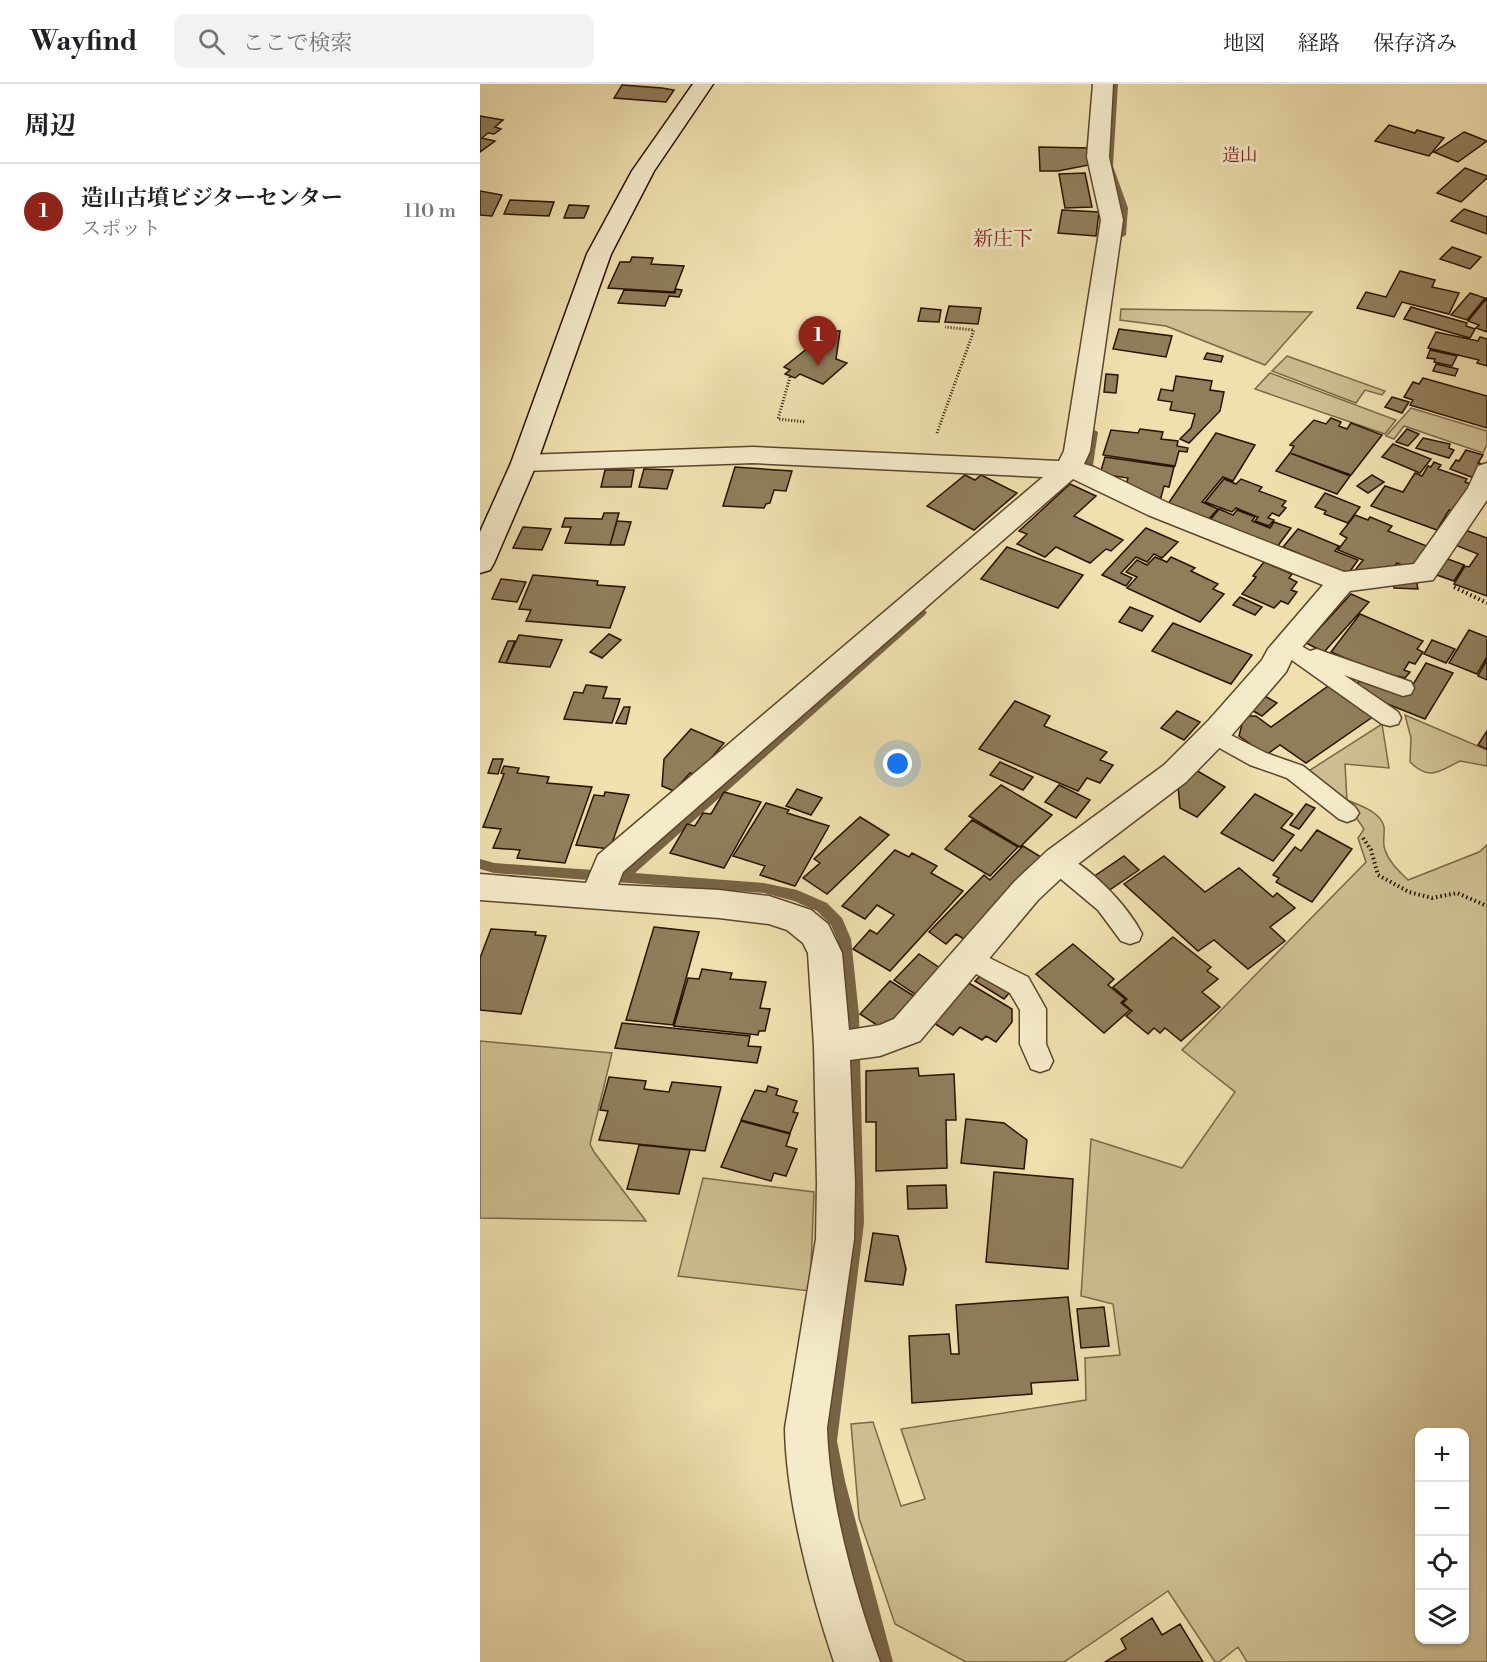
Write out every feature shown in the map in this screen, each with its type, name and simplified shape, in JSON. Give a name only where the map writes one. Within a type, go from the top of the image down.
[{"type":"street","points":[[480,563],[524,463],[598,254],[614,221],[661,143],[687,112],[703,84]]},
{"type":"street","points":[[602,883],[1077,472],[1077,451],[1112,220],[1098,157],[1103,84]]},
{"type":"street","points":[[524,463],[753,455],[927,462],[1077,472],[1158,508],[1342,582],[1423,573],[1481,489],[1487,472]]},
{"type":"street","points":[[846,1045],[894,1036],[906,1030],[1016,901],[1083,840],[1158,787],[1215,735],[1276,664],[1278,656],[1342,582]]},
{"type":"street","points":[[480,887],[602,883],[719,904],[769,910],[799,920],[816,934],[825,953],[846,1045],[836,1183],[835,1239],[806,1428],[806,1455],[828,1560],[846,1634],[856,1662]]},
{"type":"lane","points":[[1287,646],[1403,688]]},
{"type":"lane","points":[[1287,646],[1390,718]]},
{"type":"lane","points":[[1215,735],[1258,759],[1295,772],[1347,813]]},
{"type":"lane","points":[[1057,862],[1103,899],[1120,916],[1130,934]]},
{"type":"lane","points":[[969,958],[1019,985],[1033,1009],[1033,1044],[1040,1061]]},
{"type":"path","points":[[927,462],[974,330],[945,327]]},
{"type":"path","points":[[790,377],[778,419],[806,422]]},
{"type":"path","points":[[1347,813],[1371,850],[1378,875],[1409,892],[1432,898],[1457,892],[1487,906]]},
{"type":"shaded area","points":[[1121,309],[1312,312],[1265,365],[1166,326],[1120,320]]},
{"type":"shaded area","points":[[1287,356],[1385,391],[1382,395],[1365,390],[1356,403],[1272,371]]},
{"type":"shaded area","points":[[1270,373],[1396,420],[1385,434],[1255,389]]},
{"type":"shaded area","points":[[1411,408],[1487,431],[1487,444],[1483,453],[1404,426],[1394,439],[1386,436]]},
{"type":"shaded area","points":[[1405,715],[1487,750],[1487,766],[1460,761],[1434,773],[1417,768],[1410,762],[1411,738]]},
{"type":"shaded area","points":[[1382,724],[1389,768],[1345,764],[1347,800],[1379,817],[1384,827],[1384,847],[1395,866],[1408,880],[1479,852],[1487,845],[1487,1662],[1247,1662],[1238,1647],[1219,1662],[1215,1662],[1168,1591],[1064,1662],[966,1662],[895,1624],[859,1518],[851,1424],[873,1422],[901,1506],[925,1499],[901,1429],[1086,1400],[1085,1358],[1120,1355],[1113,1304],[1081,1296],[1091,1139],[1182,1168],[1235,1092],[1182,1050],[1366,862],[1358,838],[1364,829],[1351,810],[1307,772]]},
{"type":"shaded area","points":[[480,1041],[612,1053],[590,1144],[646,1221],[480,1218]]},
{"type":"shaded area","points":[[703,1178],[814,1192],[810,1291],[678,1276]]},
{"type":"building","points":[[622,85],[674,90],[666,102],[614,98]]},
{"type":"building","points":[[480,116],[503,120],[495,127],[501,129],[494,134],[488,133],[482,138],[495,141],[480,152]]},
{"type":"building","points":[[1389,125],[1415,133],[1417,130],[1444,138],[1429,156],[1375,141]]},
{"type":"building","points":[[1464,132],[1487,141],[1458,162],[1434,152]]},
{"type":"building","points":[[1039,147],[1089,148],[1089,165],[1058,171],[1040,171]]},
{"type":"building","points":[[1465,168],[1487,176],[1487,178],[1461,202],[1437,193]]},
{"type":"building","points":[[1085,173],[1092,207],[1065,208],[1059,174]]},
{"type":"building","points":[[480,191],[502,195],[492,216],[480,215]]},
{"type":"building","points":[[510,200],[554,202],[549,216],[504,214]]},
{"type":"building","points":[[569,205],[589,206],[584,218],[564,218]]},
{"type":"building","points":[[1464,209],[1487,217],[1487,234],[1451,221]]},
{"type":"building","points":[[1062,210],[1099,212],[1096,236],[1058,233]]},
{"type":"building","points":[[1452,247],[1481,257],[1470,269],[1440,259]]},
{"type":"building","points":[[632,257],[653,258],[651,264],[684,266],[674,292],[608,288],[620,262],[630,262]]},
{"type":"building","points":[[1400,271],[1435,280],[1432,287],[1459,293],[1449,314],[1402,302],[1394,317],[1357,308],[1366,292],[1386,297]]},
{"type":"building","points":[[676,289],[682,290],[679,297],[669,296],[665,306],[618,303],[624,290],[675,293]]},
{"type":"building","points":[[1470,293],[1485,298],[1467,320],[1451,315]]},
{"type":"building","points":[[1487,298],[1487,332],[1476,328],[1479,325],[1468,321]]},
{"type":"building","points":[[949,306],[981,308],[978,324],[945,322]]},
{"type":"building","points":[[1411,307],[1467,323],[1466,326],[1475,329],[1470,338],[1404,319]]},
{"type":"building","points":[[921,308],[941,310],[939,322],[918,321]]},
{"type":"building","points":[[812,325],[829,325],[828,331],[840,331],[836,359],[847,363],[823,384],[800,374],[795,378],[785,374],[790,370],[784,367],[809,347]]},
{"type":"building","points":[[1119,329],[1172,336],[1166,357],[1113,349]]},
{"type":"building","points":[[1436,332],[1478,341],[1480,337],[1487,339],[1487,366],[1477,363],[1479,360],[1428,348]]},
{"type":"building","points":[[1430,350],[1457,356],[1452,366],[1434,362],[1435,359],[1427,358]]},
{"type":"building","points":[[1207,353],[1223,356],[1221,362],[1204,359]]},
{"type":"building","points":[[1436,364],[1458,369],[1455,376],[1433,371]]},
{"type":"building","points":[[1106,374],[1118,375],[1116,393],[1104,392]]},
{"type":"building","points":[[1176,376],[1212,381],[1210,390],[1224,392],[1220,411],[1189,443],[1180,439],[1191,428],[1195,414],[1170,410],[1172,402],[1158,400],[1161,389],[1173,391]]},
{"type":"building","points":[[1423,378],[1487,396],[1487,428],[1410,405],[1413,400],[1404,397],[1413,382],[1419,384]]},
{"type":"building","points":[[1392,397],[1409,402],[1402,413],[1385,407]]},
{"type":"building","points":[[1331,418],[1341,422],[1339,426],[1347,429],[1351,423],[1382,435],[1351,475],[1290,453],[1294,446],[1290,445],[1314,420],[1326,424]]},
{"type":"building","points":[[1140,429],[1163,432],[1161,439],[1178,441],[1177,446],[1188,448],[1187,452],[1179,451],[1175,466],[1103,455],[1111,430],[1138,433]]},
{"type":"building","points":[[1407,429],[1419,434],[1408,446],[1396,442]]},
{"type":"building","points":[[1216,433],[1255,445],[1233,481],[1223,477],[1202,502],[1218,509],[1208,520],[1168,504]]},
{"type":"building","points":[[1423,438],[1450,444],[1449,448],[1454,450],[1449,458],[1416,448]]},
{"type":"building","points":[[1393,444],[1431,459],[1420,473],[1382,457]]},
{"type":"building","points":[[1466,450],[1483,455],[1478,463],[1483,464],[1474,478],[1450,469]]},
{"type":"building","points":[[1290,453],[1350,476],[1337,494],[1276,471]]},
{"type":"building","points":[[1105,457],[1174,467],[1169,487],[1164,486],[1160,501],[1126,485],[1128,478],[1100,474]]},
{"type":"building","points":[[1434,462],[1441,465],[1438,469],[1467,479],[1465,482],[1477,486],[1459,514],[1449,510],[1437,530],[1371,506],[1385,486],[1403,492],[1415,473],[1422,476],[1428,466],[1431,467]]},
{"type":"building","points":[[735,467],[792,471],[786,491],[774,490],[770,503],[764,508],[723,506]]},
{"type":"building","points":[[644,469],[673,470],[667,489],[639,487]]},
{"type":"building","points":[[605,470],[634,470],[631,487],[601,487]]},
{"type":"building","points":[[965,475],[975,480],[981,475],[1017,493],[974,530],[927,506]]},
{"type":"building","points":[[1372,475],[1384,482],[1368,493],[1357,486]]},
{"type":"building","points":[[1224,479],[1236,484],[1241,479],[1262,487],[1259,491],[1286,501],[1282,506],[1286,508],[1279,516],[1272,513],[1268,518],[1274,520],[1269,526],[1255,521],[1258,517],[1236,508],[1232,512],[1205,502]]},
{"type":"building","points":[[1070,484],[1096,496],[1074,516],[1123,540],[1111,551],[1106,549],[1090,563],[1056,547],[1045,557],[1017,544],[1027,534],[1019,531]]},
{"type":"building","points":[[1325,493],[1360,507],[1348,523],[1324,514],[1326,511],[1315,507]]},
{"type":"building","points":[[1219,509],[1233,515],[1237,510],[1255,517],[1252,521],[1270,528],[1274,522],[1291,528],[1277,547],[1210,520]]},
{"type":"building","points":[[604,513],[619,513],[610,545],[565,543],[571,527],[562,527],[565,518],[602,519]]},
{"type":"building","points":[[1355,515],[1368,520],[1370,517],[1392,526],[1388,531],[1432,548],[1418,567],[1411,564],[1409,568],[1397,563],[1391,571],[1352,574],[1363,560],[1338,550],[1347,538],[1340,534]]},
{"type":"building","points":[[617,521],[631,522],[624,545],[610,545]]},
{"type":"building","points":[[523,527],[551,529],[542,550],[513,548]]},
{"type":"building","points":[[1146,528],[1178,542],[1162,558],[1154,554],[1147,562],[1136,557],[1121,573],[1132,578],[1126,586],[1102,575]]},
{"type":"building","points":[[1298,529],[1339,546],[1335,551],[1358,560],[1348,574],[1283,547]]},
{"type":"building","points":[[1465,530],[1487,538],[1487,596],[1454,584],[1465,566],[1469,567],[1478,554],[1455,545]]},
{"type":"building","points":[[1007,547],[1083,575],[1058,608],[981,579]]},
{"type":"building","points":[[1155,557],[1167,562],[1171,557],[1195,568],[1191,571],[1218,584],[1213,589],[1224,594],[1200,622],[1127,588],[1137,577],[1126,572],[1137,560],[1147,565]]},
{"type":"building","points":[[1445,558],[1464,565],[1454,581],[1434,574]]},
{"type":"building","points":[[1264,562],[1292,574],[1289,578],[1297,582],[1291,590],[1297,592],[1288,604],[1281,601],[1274,608],[1242,594],[1256,577],[1253,576]]},
{"type":"building","points":[[533,575],[598,581],[597,585],[625,587],[610,628],[526,621],[531,610],[519,609]]},
{"type":"building","points":[[501,579],[526,582],[517,602],[492,599]]},
{"type":"building","points":[[1392,579],[1416,580],[1418,589],[1394,588]]},
{"type":"building","points":[[1351,594],[1369,602],[1324,652],[1306,643]]},
{"type":"building","points":[[1240,597],[1262,607],[1255,615],[1233,605]]},
{"type":"building","points":[[1130,607],[1153,616],[1142,631],[1119,622]]},
{"type":"building","points":[[1360,614],[1423,641],[1417,649],[1423,652],[1415,664],[1409,662],[1404,670],[1410,672],[1405,678],[1398,676],[1395,680],[1331,652]]},
{"type":"building","points":[[1173,623],[1252,655],[1231,684],[1152,651]]},
{"type":"building","points":[[1469,630],[1487,637],[1487,657],[1477,674],[1449,663]]},
{"type":"building","points":[[609,634],[621,640],[602,658],[590,652]]},
{"type":"building","points":[[519,635],[562,640],[550,667],[506,663]]},
{"type":"building","points":[[1432,640],[1455,649],[1446,663],[1424,654]]},
{"type":"building","points":[[508,641],[515,641],[506,663],[499,662]]},
{"type":"building","points":[[1487,660],[1487,680],[1478,676]]},
{"type":"building","points":[[1426,663],[1453,673],[1425,719],[1380,701],[1357,684],[1364,674],[1408,693]]},
{"type":"building","points":[[1331,684],[1374,716],[1306,763],[1280,745],[1266,755],[1239,736],[1244,716],[1256,716],[1271,727]]},
{"type":"building","points":[[586,685],[607,687],[603,698],[620,699],[612,723],[564,719],[574,692],[583,693]]},
{"type":"building","points":[[1263,695],[1277,703],[1262,716],[1248,708]]},
{"type":"building","points":[[1015,701],[1050,716],[1044,726],[1107,752],[1100,760],[1113,765],[1100,783],[1087,778],[1078,791],[979,749]]},
{"type":"building","points":[[624,707],[630,707],[626,724],[616,723]]},
{"type":"building","points":[[1177,711],[1200,722],[1184,740],[1161,728]]},
{"type":"building","points":[[691,729],[724,743],[696,776],[690,773],[674,791],[662,786],[664,759]]},
{"type":"building","points":[[1487,731],[1487,749],[1478,745]]},
{"type":"building","points":[[493,759],[503,759],[498,774],[488,773]]},
{"type":"building","points":[[1000,762],[1033,777],[1023,790],[990,775]]},
{"type":"building","points":[[504,766],[519,768],[517,773],[549,777],[547,783],[592,787],[565,863],[517,858],[520,850],[493,848],[501,829],[483,827],[504,774],[501,773]]},
{"type":"building","points":[[1194,769],[1225,787],[1197,817],[1180,808],[1178,786]]},
{"type":"building","points":[[1001,785],[1052,815],[1020,847],[969,816]]},
{"type":"building","points":[[1059,785],[1090,800],[1076,818],[1045,802]]},
{"type":"building","points":[[797,789],[822,798],[811,815],[786,806]]},
{"type":"building","points":[[605,792],[629,795],[610,849],[576,845],[594,795],[604,796]]},
{"type":"building","points":[[724,792],[761,802],[724,868],[670,853],[687,824],[695,826],[703,813],[711,814]]},
{"type":"building","points":[[1255,794],[1293,814],[1281,828],[1294,835],[1273,861],[1221,833]]},
{"type":"building","points":[[766,803],[789,810],[787,813],[829,826],[795,886],[760,875],[765,866],[733,856]]},
{"type":"building","points":[[1306,804],[1315,808],[1299,829],[1290,825]]},
{"type":"building","points":[[860,817],[889,835],[827,894],[803,878],[820,863],[814,859]]},
{"type":"building","points":[[972,820],[1018,847],[990,876],[945,849]]},
{"type":"building","points":[[1317,830],[1352,849],[1312,902],[1276,882],[1279,878],[1273,875],[1295,847],[1301,851]]},
{"type":"building","points":[[1023,846],[1044,859],[967,941],[956,934],[946,944],[929,932],[984,875],[990,880]]},
{"type":"building","points":[[895,850],[909,857],[912,853],[937,866],[931,873],[963,891],[890,971],[853,949],[870,930],[877,934],[894,915],[877,905],[865,919],[842,906]]},
{"type":"building","points":[[1124,856],[1139,870],[1108,891],[1093,877]]},
{"type":"building","points":[[1164,856],[1205,892],[1239,868],[1273,897],[1277,893],[1295,908],[1270,927],[1285,941],[1248,969],[1214,940],[1198,951],[1124,884]]},
{"type":"building","points":[[654,927],[699,932],[673,1025],[626,1020]]},
{"type":"building","points":[[491,929],[536,932],[535,935],[546,936],[521,1014],[480,1010],[480,958]]},
{"type":"building","points":[[1173,937],[1211,967],[1207,971],[1218,979],[1202,992],[1220,1007],[1181,1041],[1165,1028],[1160,1033],[1154,1028],[1148,1034],[1126,1016],[1132,1011],[1123,1003],[1127,999],[1113,987]]},
{"type":"building","points":[[1073,944],[1114,979],[1108,985],[1125,999],[1121,1003],[1130,1010],[1104,1033],[1036,974]]},
{"type":"building","points":[[919,954],[946,972],[921,998],[894,980]]},
{"type":"building","points":[[702,969],[732,973],[730,979],[766,982],[760,1008],[770,1009],[765,1031],[759,1031],[758,1035],[674,1026],[688,978],[699,979]]},
{"type":"building","points":[[982,974],[1011,991],[1004,999],[975,981]]},
{"type":"building","points":[[890,981],[917,998],[891,1027],[883,1029],[860,1014]]},
{"type":"building","points":[[967,982],[1012,1009],[1012,1022],[996,1042],[986,1036],[982,1040],[960,1027],[953,1035],[932,1022]]},
{"type":"building","points":[[622,1023],[750,1036],[748,1046],[761,1047],[757,1063],[615,1048]]},
{"type":"building","points":[[918,1068],[919,1076],[954,1074],[956,1120],[946,1120],[947,1168],[876,1171],[876,1122],[866,1122],[866,1071]]},
{"type":"building","points":[[609,1077],[646,1081],[644,1089],[669,1092],[672,1082],[721,1087],[705,1151],[599,1140],[608,1111],[600,1110]]},
{"type":"building","points":[[768,1086],[778,1089],[776,1095],[797,1101],[793,1112],[798,1113],[790,1133],[741,1120],[755,1090],[766,1092]]},
{"type":"building","points":[[966,1119],[1004,1123],[1027,1140],[1024,1169],[961,1163]]},
{"type":"building","points":[[741,1121],[790,1134],[786,1146],[797,1149],[786,1176],[774,1173],[771,1181],[721,1167]]},
{"type":"building","points":[[639,1145],[690,1150],[679,1194],[627,1189]]},
{"type":"building","points":[[994,1172],[1073,1179],[1068,1269],[986,1262]]},
{"type":"building","points":[[946,1185],[947,1208],[908,1209],[907,1186]]},
{"type":"building","points":[[873,1233],[898,1236],[906,1269],[903,1285],[865,1281]]},
{"type":"building","points":[[1068,1297],[1078,1380],[1031,1383],[1032,1394],[912,1403],[909,1336],[949,1334],[951,1354],[959,1354],[956,1305]]},
{"type":"building","points":[[1104,1307],[1109,1346],[1081,1348],[1077,1309]]},
{"type":"building","points":[[1152,1618],[1162,1635],[1180,1624],[1203,1662],[1105,1662],[1126,1649],[1121,1639]]},
{"type":"waterway","points":[[1114,84],[1109,166],[1123,208],[1121,235]]},
{"type":"waterway","points":[[1075,476],[1088,465],[1093,432]]},
{"type":"waterway","points":[[627,877],[631,867],[921,612]]},
{"type":"waterway","points":[[480,864],[494,868],[764,888],[797,896],[822,907],[837,922],[844,939],[852,1015],[856,1223],[828,1441],[836,1481],[884,1662]]},
{"type":"place","name":"造山古墳ビジターセンター","points":[[818,366]]},
{"type":"district","name":"造山","points":[[1240,155]]},
{"type":"district","name":"新庄下","points":[[1003,239]]}]
